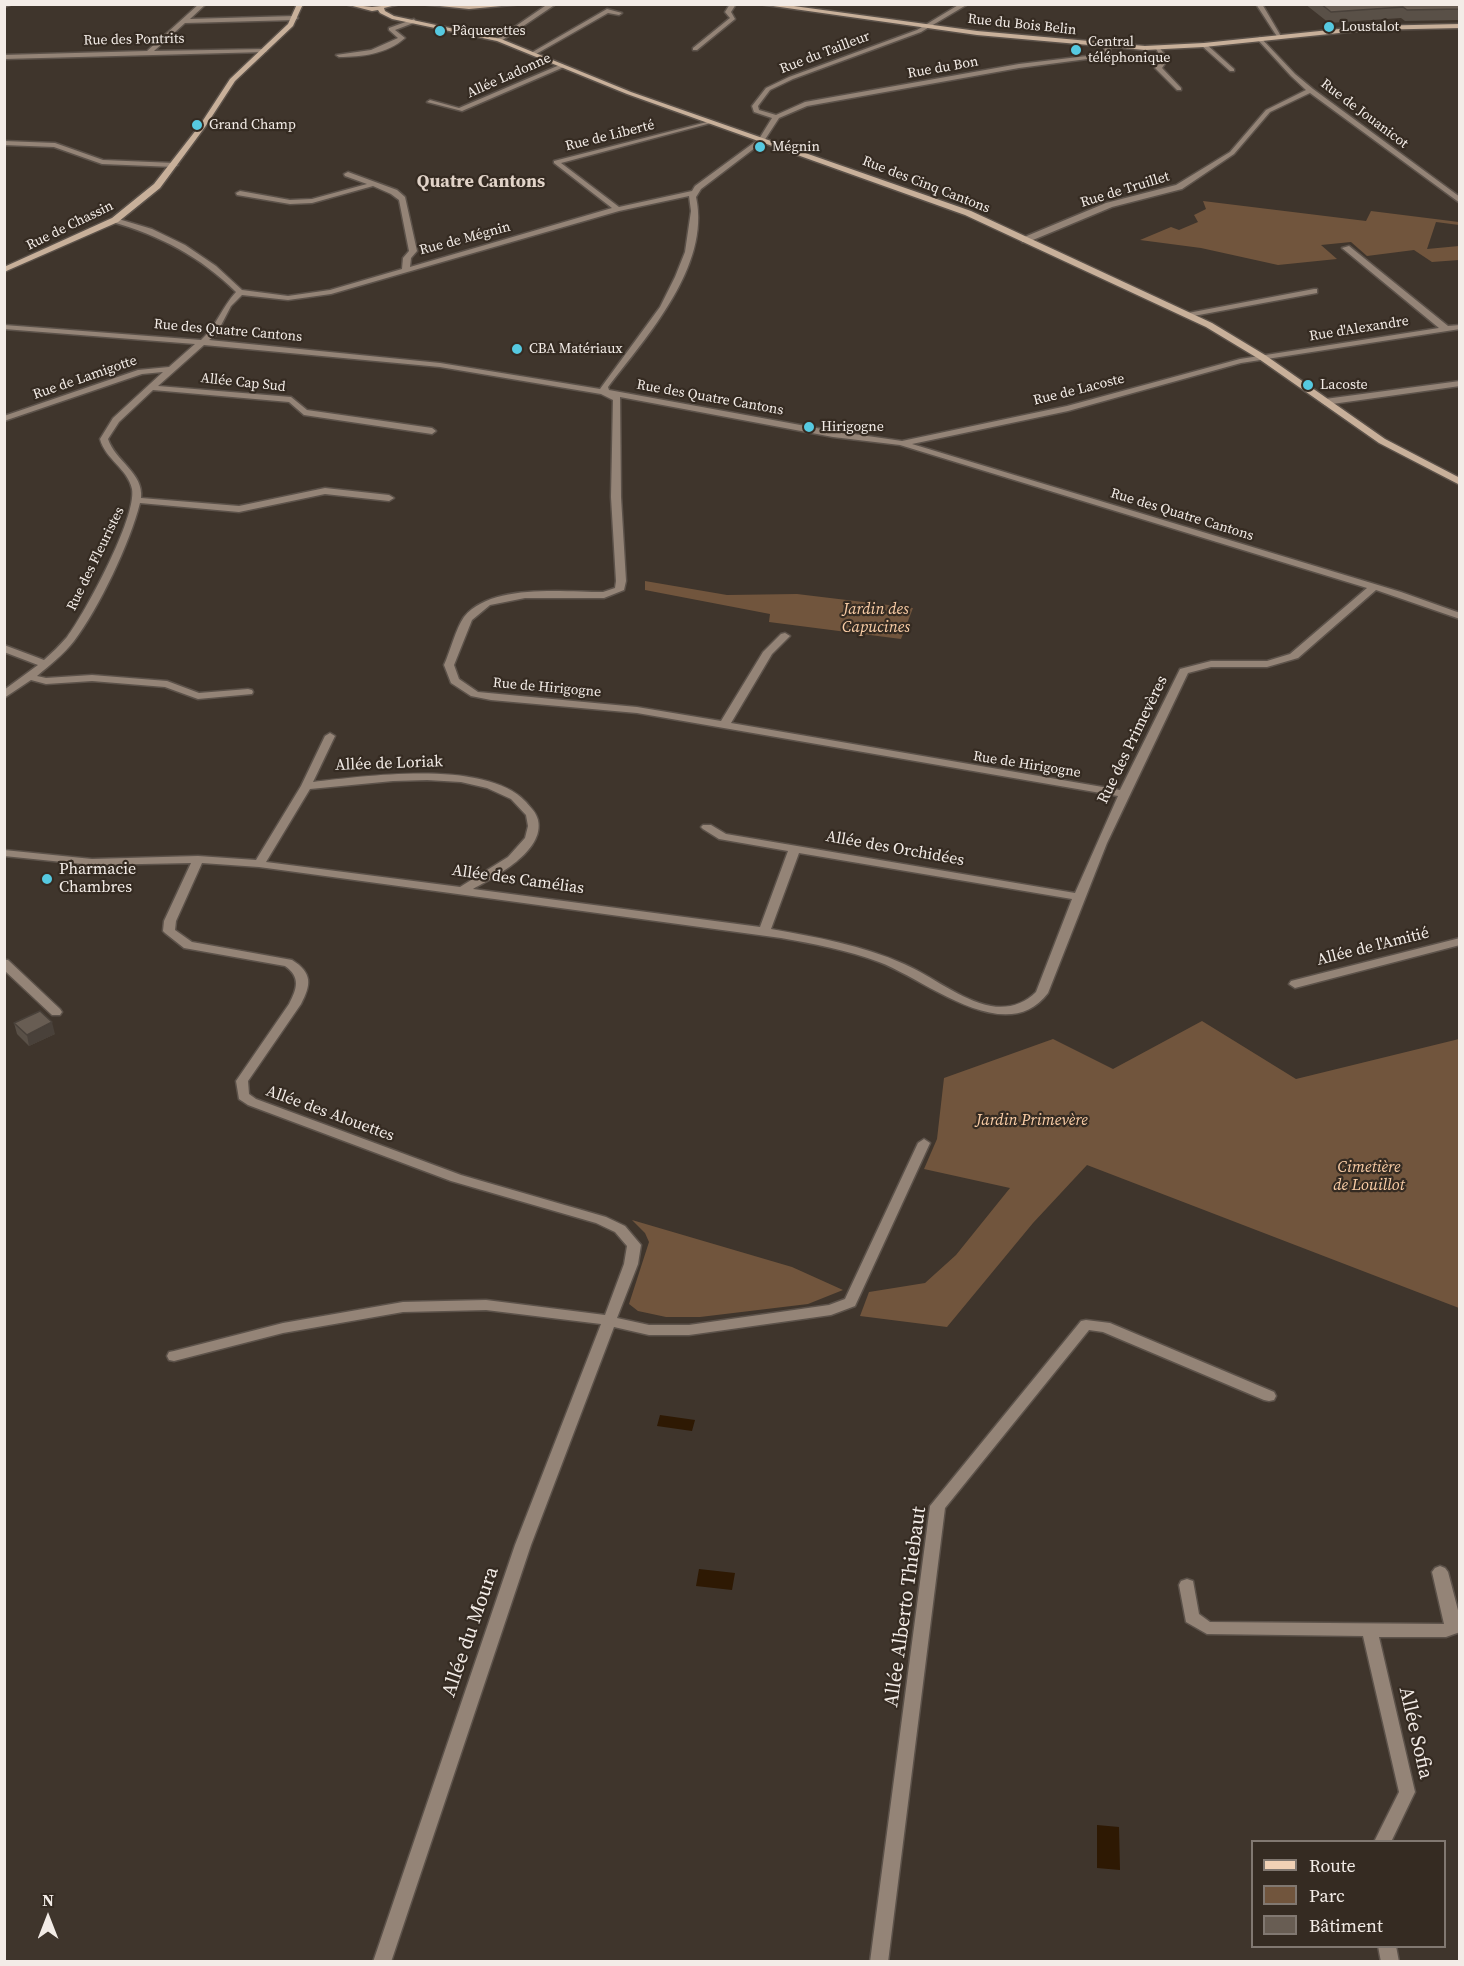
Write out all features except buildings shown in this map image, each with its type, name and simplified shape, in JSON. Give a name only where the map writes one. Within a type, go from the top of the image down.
[{"type":"main road","points":[[4,6],[9,4]]},
{"type":"street","points":[[150,51],[203,4]]},
{"type":"street","name":"Rue de Chassin","points":[[4,270],[115,220],[157,186],[212,114],[232,80],[286,30],[295,18],[300,4]]},
{"type":"street","points":[[348,4],[364,8],[381,8],[397,4]]},
{"type":"street","points":[[423,4],[469,8],[520,4]]},
{"type":"street","points":[[499,40],[552,4]]},
{"type":"street","points":[[695,48],[733,18],[728,12],[733,4]]},
{"type":"street","name":"Rue du Bois Belin","points":[[762,4],[927,27],[1108,46],[1157,48],[1368,28],[1460,26]]},
{"type":"street","points":[[927,27],[965,4]]},
{"type":"street","points":[[1259,4],[1280,37]]},
{"type":"street","name":"Rue des Cinq Cantons","points":[[381,8],[386,15],[499,40],[708,122],[950,205],[1188,315],[1262,357],[1382,441],[1460,482]]},
{"type":"street","points":[[534,53],[607,11],[619,13]]},
{"type":"street","points":[[184,21],[295,18]]},
{"type":"street","points":[[339,55],[367,54],[381,49],[402,39],[390,29],[414,21]]},
{"type":"street","name":"Rue du Tailleur","points":[[776,117],[756,111],[755,106],[768,89],[791,78],[927,27]]},
{"type":"street","name":"Rue de Jouanicot","points":[[1260,39],[1287,69],[1311,90],[1460,201]]},
{"type":"street","points":[[1204,45],[1232,70]]},
{"type":"street","name":"Rue du Bon","points":[[776,117],[805,104],[1019,66],[1107,56],[1108,46]]},
{"type":"street","points":[[1157,48],[1165,59],[1158,68],[1179,89]]},
{"type":"street","name":"Rue des Pontrits","points":[[4,57],[150,51],[265,50]]},
{"type":"street","name":"Allée Ladonne","points":[[430,102],[460,110],[562,66]]},
{"type":"street","name":"Rue de Truillet","points":[[1025,240],[1109,205],[1179,187],[1232,153],[1268,111],[1285,100],[1311,90]]},
{"type":"street","points":[[605,393],[604,387],[664,307],[683,268],[694,222],[695,211],[692,197],[762,140],[776,117]]},
{"type":"street","name":"Rue de Liberté","points":[[618,209],[556,162],[708,122]]},
{"type":"street","points":[[4,143],[55,145],[102,162],[174,165]]},
{"type":"street","points":[[348,174],[394,192],[402,199],[413,251],[407,258],[406,269]]},
{"type":"street","points":[[240,193],[290,202],[312,201],[374,184]]},
{"type":"street","name":"Rue de Mégnin","points":[[240,292],[288,298],[315,296],[618,209],[695,193]]},
{"type":"street","points":[[115,220],[150,231],[180,246],[225,277],[240,292],[228,305],[213,333],[171,369]]},
{"type":"street","points":[[1346,248],[1446,329]]},
{"type":"street","points":[[1188,315],[1314,291]]},
{"type":"street","name":"Rue des Quatre Cantons","points":[[4,327],[201,342],[440,365],[833,434],[901,443],[1374,587],[1460,616]]},
{"type":"street","name":"Rue d'Alexandre","points":[[1262,357],[1460,327]]},
{"type":"street","name":"Rue de Lacoste","points":[[901,443],[1068,408],[1262,357]]},
{"type":"street","name":"Rue des Fleuristes","points":[[4,695],[45,664],[70,639],[81,622],[132,519],[137,500],[133,480],[126,468],[105,448],[104,439],[116,420],[154,388],[171,369]]},
{"type":"street","name":"Rue de Lamigotte","points":[[4,419],[141,372],[171,369]]},
{"type":"street","points":[[1325,402],[1460,383]]},
{"type":"street","name":"Allée Cap Sud","points":[[154,388],[291,400],[304,412],[432,430]]},
{"type":"street","name":"Rue de Hirigogne","points":[[605,393],[617,399],[616,497],[621,581],[619,590],[604,595],[525,595],[487,603],[468,619],[449,665],[451,674],[464,689],[491,697],[637,710],[1124,794]]},
{"type":"street","points":[[137,500],[239,509],[325,491],[389,498]]},
{"type":"street","name":"Rue des Primevères","points":[[1012,1009],[1028,1005],[1042,993],[1079,897],[1124,794],[1164,717],[1184,671],[1210,663],[1257,665],[1281,662],[1294,656],[1374,587]]},
{"type":"street","points":[[724,726],[768,652],[785,636]]},
{"type":"street","points":[[4,648],[45,664]]},
{"type":"street","points":[[29,677],[46,681],[92,678],[167,684],[198,696],[248,692]]},
{"type":"street","points":[[259,864],[306,786],[330,736]]},
{"type":"street","name":"Allée de Loriak","points":[[306,786],[417,776],[461,779],[498,787],[523,800],[533,818],[532,832],[523,850],[505,866],[465,889]]},
{"type":"street","name":"Allée des Orchidées","points":[[708,827],[723,837],[1079,897]]},
{"type":"street","points":[[764,931],[795,849]]},
{"type":"street","name":"Allée des Camélias","points":[[4,853],[92,862],[198,859],[259,864],[465,889],[764,931],[825,942],[870,955],[923,976],[976,1005],[992,1010],[1012,1009]]},
{"type":"street","name":"Allée des Alouettes","points":[[198,859],[170,921],[169,932],[188,945],[288,963],[297,968],[302,978],[301,995],[242,1081],[243,1096],[252,1102],[456,1178],[601,1220],[620,1229],[634,1245],[631,1264],[609,1320]]},
{"type":"street","name":"Allée de l'Amitié","points":[[1294,984],[1460,941]]},
{"type":"street","points":[[4,963],[56,1012]]},
{"type":"street","points":[[174,1356],[275,1330],[403,1307],[486,1305],[609,1320],[650,1330],[689,1330],[831,1310],[850,1302],[924,1143]]},
{"type":"street","name":"Allée du Moura","points":[[382,1962],[523,1545],[609,1320]]},
{"type":"street","name":"Allée Alberto Thiebaut","points":[[879,1962],[938,1506],[1086,1325],[1105,1328],[1269,1396]]},
{"type":"street","points":[[1187,1585],[1192,1617],[1206,1628],[1446,1631],[1454,1628],[1440,1572]]},
{"type":"street","name":"Allée Sofia","points":[[1369,1630],[1407,1792],[1383,1840]]},
{"type":"green space","points":[[1203,201],[1366,221],[1371,211],[1459,222],[1459,225],[1436,222],[1427,249],[1459,246],[1459,260],[1432,262],[1414,250],[1367,256],[1351,242],[1321,245],[1337,259],[1278,265],[1201,248],[1140,240],[1171,227],[1179,230],[1198,222],[1194,215],[1206,209]]},
{"type":"green space","name":"Jardin des Capucines","points":[[645,581],[727,595],[797,594],[913,608],[901,639],[769,622],[770,614],[645,590]]},
{"type":"green space","points":[[1202,1021],[1296,1079],[1459,1039],[1459,1308],[1087,1165],[1033,1223],[947,1327],[860,1316],[869,1292],[925,1283],[956,1255],[1010,1188],[924,1169],[937,1139],[944,1078],[1053,1039],[1113,1069]]},
{"type":"green space","points":[[632,1220],[792,1267],[843,1290],[808,1304],[700,1317],[666,1317],[638,1311],[629,1304],[649,1242],[645,1233]]},
{"type":"shaded area","points":[[660,1415],[695,1420],[692,1431],[657,1426]]},
{"type":"shaded area","points":[[699,1569],[735,1573],[732,1590],[696,1586]]},
{"type":"shaded area","points":[[1097,1825],[1119,1827],[1120,1870],[1097,1868]]},
{"type":"place","name":"Loustalot","points":[[1329,27]]},
{"type":"place","name":"Pâquerettes","points":[[440,31]]},
{"type":"place","name":"Central téléphonique","points":[[1076,50]]},
{"type":"place","name":"Grand Champ","points":[[197,125]]},
{"type":"place","name":"Mégnin","points":[[760,147]]},
{"type":"place","name":"CBA Matériaux","points":[[517,349]]},
{"type":"place","name":"Lacoste","points":[[1308,385]]},
{"type":"place","name":"Hirigogne","points":[[809,427]]},
{"type":"place","name":"Pharmacie Chambres","points":[[47,879]]},
{"type":"district","name":"Quatre Cantons","points":[[481,182]]},
{"type":"park label","name":"Jardin Primevère","points":[[1032,1121]]},
{"type":"park label","name":"Cimetière de Louillot","points":[[1369,1177]]}]
